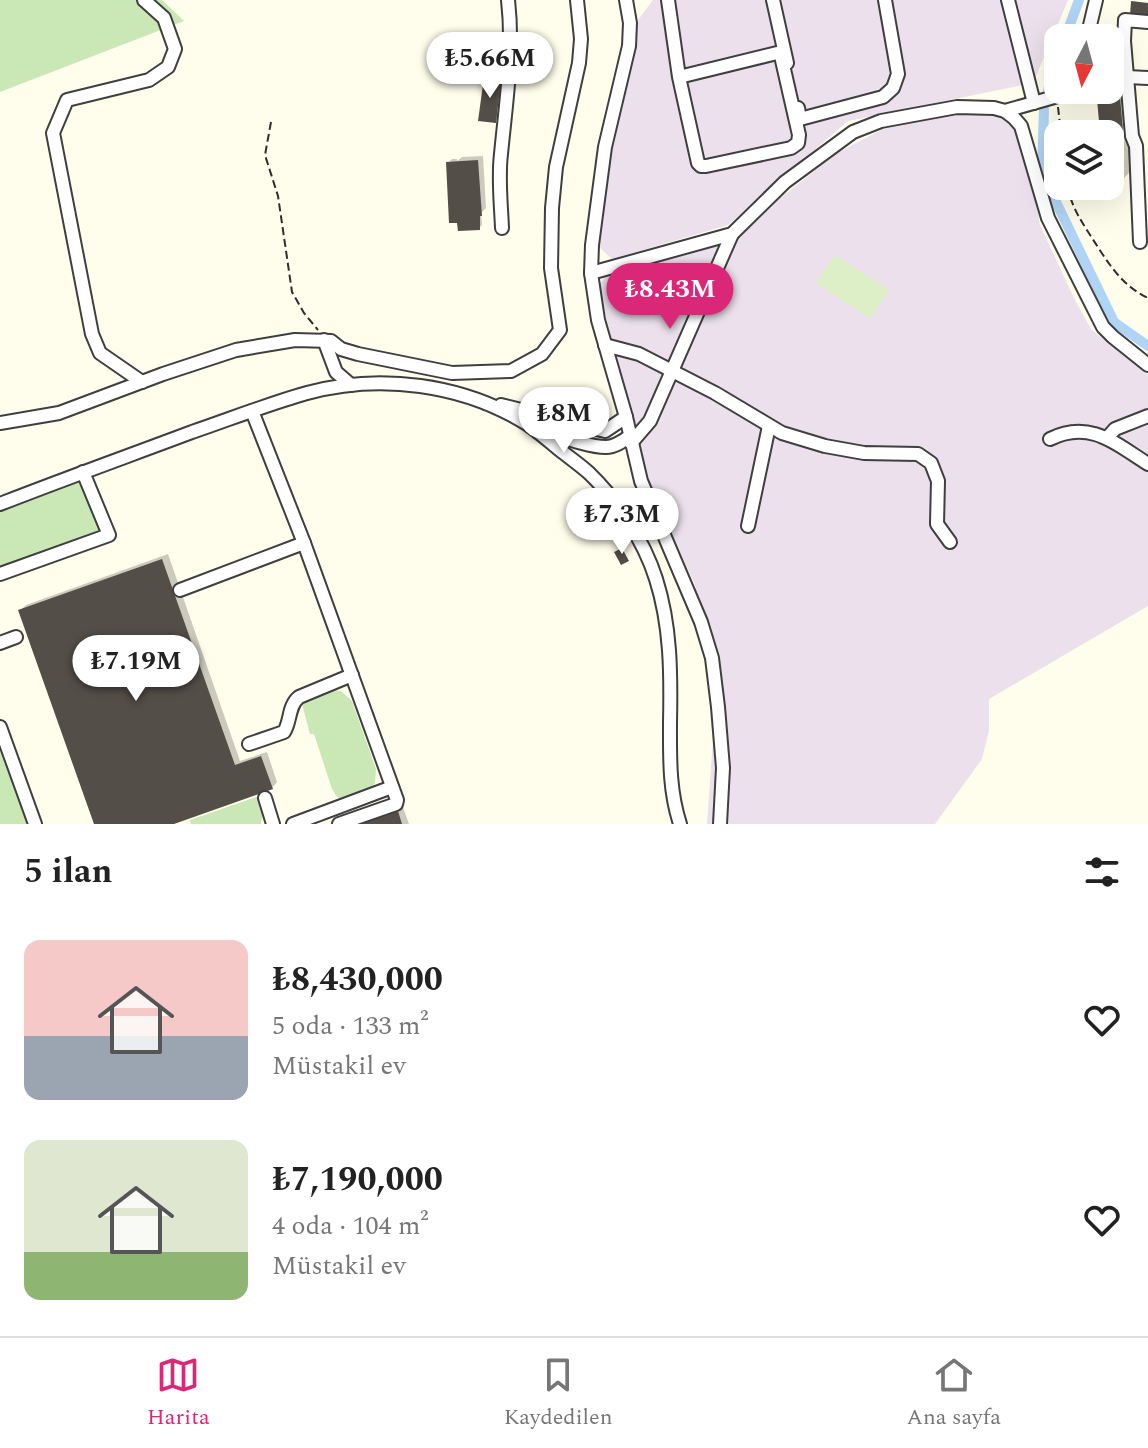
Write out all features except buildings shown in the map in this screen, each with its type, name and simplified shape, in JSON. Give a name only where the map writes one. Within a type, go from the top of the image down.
[{"type":"street","points":[[142,382],[100,353],[92,334],[53,133],[67,100],[149,80],[168,67],[175,49],[172,39],[164,18],[144,0]]},
{"type":"street","points":[[502,228],[501,154],[511,52],[508,0]]},
{"type":"street","points":[[0,423],[59,413],[236,350],[295,340],[331,341],[341,349],[358,354],[452,373],[511,371],[542,354],[560,330],[551,268],[552,208],[556,167],[579,63],[581,39],[577,0]]},
{"type":"street","points":[[626,0],[630,23],[629,46],[605,147],[591,273],[598,320],[641,481],[701,622],[712,658],[723,768],[720,824]]},
{"type":"street","points":[[668,0],[679,77],[698,163],[701,166],[791,148],[798,143],[799,135],[781,56],[777,53],[679,77]]},
{"type":"street","points":[[789,0],[774,2],[800,119],[883,97],[893,88],[898,74],[885,0]]},
{"type":"street","points":[[1008,0],[1034,103]]},
{"type":"street","points":[[1090,24],[1096,0]]},
{"type":"street","points":[[1140,242],[1143,200],[1132,136],[1124,41],[1125,20],[1148,22]]},
{"type":"street","points":[[1124,78],[1148,78]]},
{"type":"street","points":[[480,400],[529,425],[588,444],[607,447],[630,439],[650,421],[732,234],[785,182],[853,132],[881,121],[957,107],[981,106],[1005,111],[1044,100]]},
{"type":"street","points":[[1005,111],[1021,126],[1048,218],[1103,327],[1148,365]]},
{"type":"street","points":[[1134,140],[1148,141]]},
{"type":"street","points":[[591,273],[732,234]]},
{"type":"street","points":[[324,340],[336,372],[351,385]]},
{"type":"street","points":[[605,345],[639,354],[715,393],[782,433],[825,446],[864,453],[918,454],[931,463],[938,481],[937,524],[950,542]]},
{"type":"street","points":[[0,504],[252,411],[308,393],[351,385],[389,383],[421,386],[605,431],[626,417]]},
{"type":"street","points":[[252,411],[304,543],[397,800],[396,804],[339,824]]},
{"type":"street","points":[[1107,438],[1115,429],[1148,416]]},
{"type":"street","points":[[529,425],[589,473],[628,523],[648,556],[666,618],[670,663],[669,767],[680,824]]},
{"type":"street","points":[[748,526],[769,426]]},
{"type":"street","points":[[1050,439],[1074,431],[1091,432],[1107,438],[1148,464]]},
{"type":"street","points":[[0,574],[109,535],[83,472]]},
{"type":"street","points":[[180,590],[304,543]]},
{"type":"street","points":[[0,643],[16,637]]},
{"type":"street","points":[[249,744],[287,730],[291,708],[299,697],[352,675]]},
{"type":"street","points":[[0,727],[35,824]]},
{"type":"street","points":[[293,824],[392,787]]},
{"type":"street","points":[[265,798],[273,824]]},
{"type":"path","points":[[271,122],[265,155],[278,196],[292,292],[324,340]]},
{"type":"path","points":[[1072,200],[1079,219],[1111,269],[1128,286],[1148,298]]},
{"type":"shaded area","points":[[653,0],[1068,0],[1058,24],[1044,24],[1044,57],[1033,83],[848,121],[728,225],[612,259],[599,247],[613,143],[636,49],[635,24]]},
{"type":"shaded area","points":[[968,112],[1002,116],[1021,135],[1040,225],[1074,298],[1091,329],[1148,375],[1148,606],[989,699],[989,731],[982,759],[935,824],[707,824],[714,726],[703,636],[691,608],[696,587],[652,492],[599,285],[604,278],[745,226],[837,153],[887,127]]},
{"type":"green space","points":[[0,0],[162,0],[184,21],[0,92]]},
{"type":"green space","points":[[835,255],[889,290],[870,319],[816,283]]},
{"type":"green space","points":[[74,476],[83,482],[108,524],[101,532],[0,569],[0,504]]},
{"type":"green space","points":[[333,690],[341,691],[352,701],[376,769],[375,783],[370,790],[342,800],[332,789],[314,734],[310,734],[302,704]]},
{"type":"green space","points":[[0,718],[38,824],[0,824]]},
{"type":"green space","points":[[259,796],[263,811],[261,824],[191,824],[190,820]]},
{"type":"waterway","points":[[1070,24],[1079,0]]},
{"type":"waterway","points":[[1044,109],[1042,173],[1114,322],[1148,346]]}]
